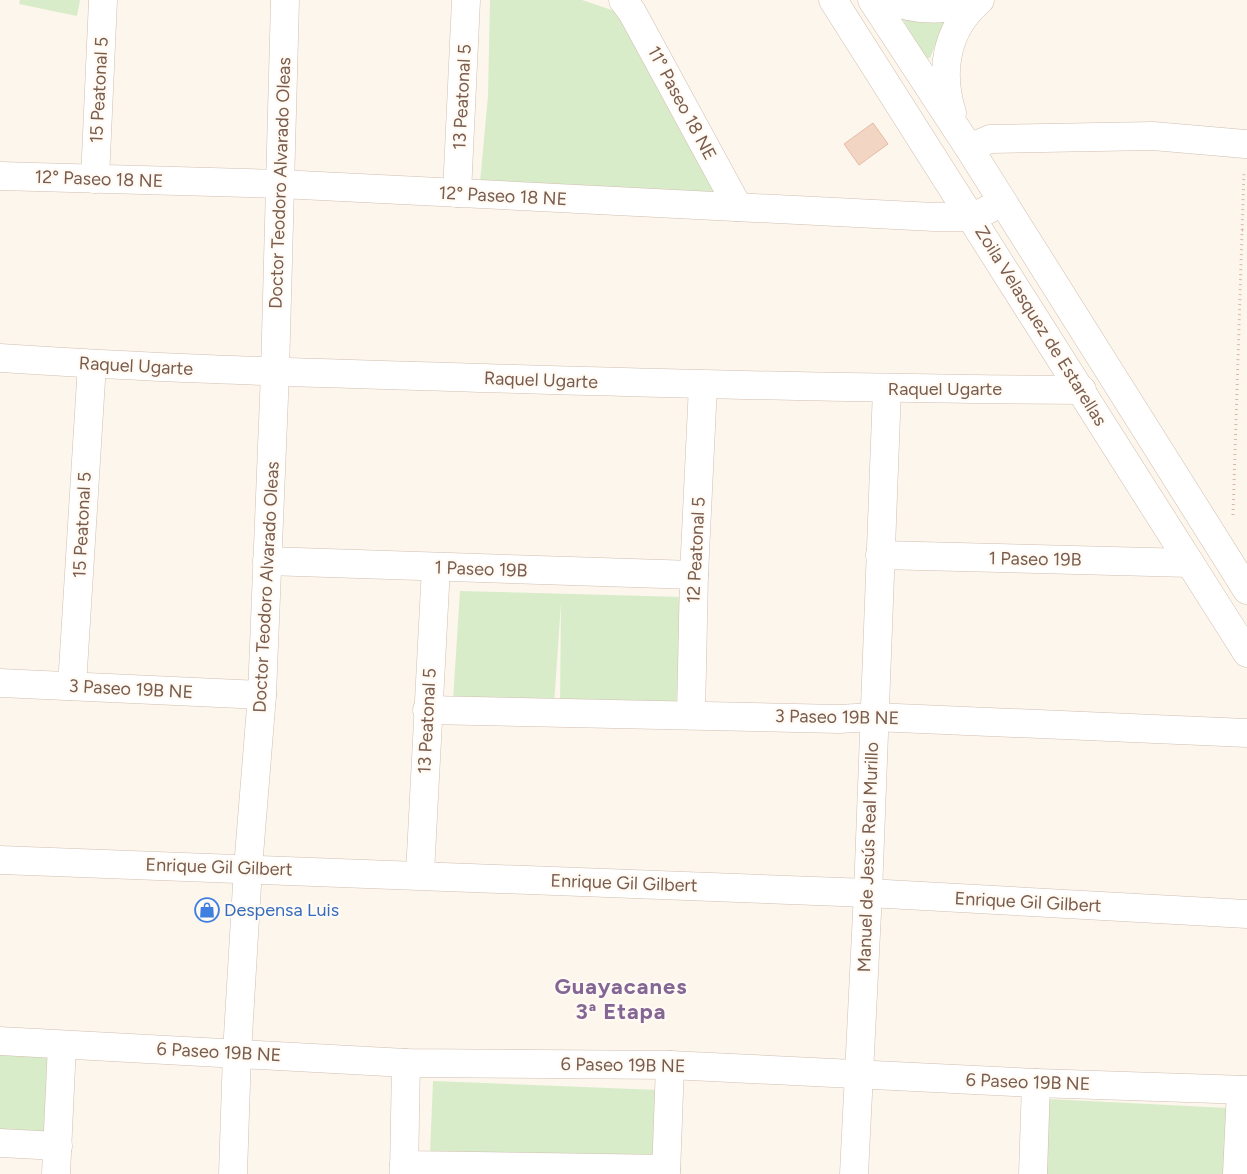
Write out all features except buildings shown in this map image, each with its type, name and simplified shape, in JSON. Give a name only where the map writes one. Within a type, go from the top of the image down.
[{"type":"street","name":"15 Peatonal 5","points":[[95,179],[104,0]]},
{"type":"street","name":"Doctor Teodoro Alvarado Oleas","points":[[234,1174],[237,1052],[248,868],[262,695],[268,560],[285,0]]},
{"type":"street","name":"13 Peatonal 5","points":[[457,193],[466,0]]},
{"type":"street","name":"11° Paseo 18 NE","points":[[623,0],[632,12],[738,207]]},
{"type":"street","name":"Zoila Velasquez de Estarellas","points":[[833,0],[973,217],[1247,653]]},
{"type":"street","name":"Zoila Velasquez de Estarellas","points":[[872,0],[964,140],[1247,590]]},
{"type":"street","points":[[888,0],[921,8],[942,9],[971,1]]},
{"type":"street","points":[[971,1],[954,32],[948,51],[945,85],[964,140],[1144,136],[1245,144]]},
{"type":"street","name":"12° Paseo 18 NE","points":[[0,176],[280,184],[973,217],[1003,202]]},
{"type":"street","name":"Raquel Ugarte","points":[[0,358],[275,372],[703,385],[887,389],[1082,390]]},
{"type":"street","name":"15 Peatonal 5","points":[[72,686],[92,364]]},
{"type":"street","name":"12 Peatonal 5","points":[[691,714],[694,575],[703,385]]},
{"type":"street","name":"Manuel de Jesús Real Murillo","points":[[854,1174],[868,893],[887,389]]},
{"type":"street","name":"1 Paseo 19B","points":[[880,555],[1190,563]]},
{"type":"street","name":"1 Paseo 19B","points":[[268,560],[694,575]]},
{"type":"street","name":"13 Peatonal 5","points":[[420,874],[427,710],[436,567]]},
{"type":"street","name":"3 Paseo 19B NE","points":[[0,683],[262,695]]},
{"type":"street","name":"3 Paseo 19B NE","points":[[427,710],[691,714],[839,719],[874,717],[1247,733]]},
{"type":"street","name":"Enrique Gil Gilbert","points":[[0,860],[420,874],[868,893],[1247,914]]},
{"type":"street","name":"6 Paseo 19B NE","points":[[0,1041],[237,1052],[406,1063],[670,1065],[1036,1083],[1244,1090]]},
{"type":"street","points":[[56,1174],[62,1044]]},
{"type":"street","points":[[406,1063],[404,1170],[666,1172],[670,1065]]},
{"type":"street","points":[[1033,1174],[1036,1083]]},
{"type":"street","points":[[1237,1174],[1244,1090]]},
{"type":"street","points":[[0,1143],[58,1146]]},
{"type":"path","points":[[1233,516],[1245,144]]},
{"type":"path","points":[[1242,230],[1247,230]]},
{"type":"green space","points":[[20,0],[80,0],[77,16],[19,4]]},
{"type":"green space","points":[[490,0],[582,0],[615,11],[723,199],[479,193],[488,96]]},
{"type":"green space","points":[[902,18],[949,20],[938,38],[930,58],[925,58]]},
{"type":"green space","points":[[460,591],[683,597],[676,709],[560,706],[561,603],[554,705],[453,700]]},
{"type":"green space","points":[[0,1049],[62,1053],[58,1138],[0,1135]]},
{"type":"green space","points":[[433,1081],[658,1090],[656,1163],[430,1154]]},
{"type":"green space","points":[[1048,1099],[1228,1108],[1225,1174],[1045,1174]]},
{"type":"place","name":"Despensa Luis","points":[[207,910]]},
{"type":"district","name":"Guayacanes 3ª Etapa","points":[[621,998]]}]
